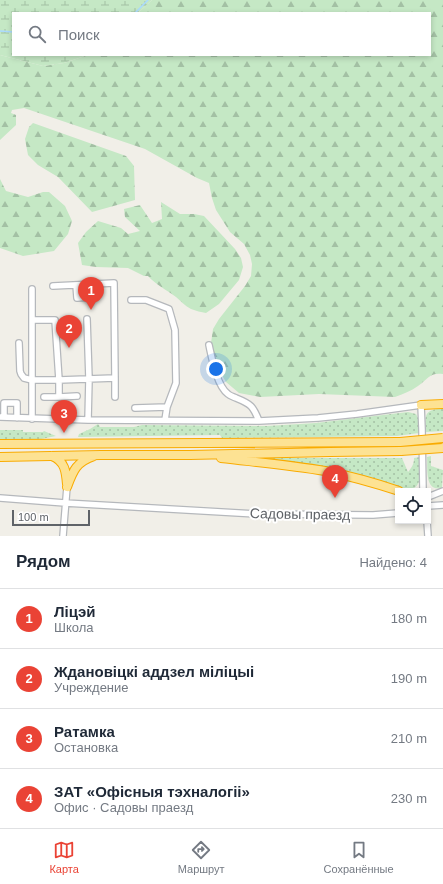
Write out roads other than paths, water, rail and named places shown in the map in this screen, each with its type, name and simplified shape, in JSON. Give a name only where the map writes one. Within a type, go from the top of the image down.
[{"type":"highway","points":[[421,405],[443,404]]},
{"type":"highway","points":[[0,444],[400,442],[443,438]]},
{"type":"highway","points":[[0,457],[402,451],[443,448]]},
{"type":"highway","points":[[67,487],[73,471],[78,465],[92,457],[101,455]]},
{"type":"highway","points":[[190,455],[325,471],[372,482],[395,490]]},
{"type":"highway","points":[[49,456],[56,458],[63,465],[67,487]]},
{"type":"street","points":[[53,286],[114,283],[115,397]]},
{"type":"street","points":[[76,284],[76,296],[78,298],[92,297],[92,284]]},
{"type":"street","points":[[32,289],[32,419]]},
{"type":"street","points":[[131,300],[146,300],[169,309],[175,330],[176,384],[167,407],[166,420]]},
{"type":"street","points":[[87,319],[90,378],[88,420]]},
{"type":"street","points":[[32,320],[55,320],[59,397]]},
{"type":"street","points":[[19,342],[21,374],[24,378],[32,380],[59,380],[114,378]]},
{"type":"street","points":[[209,345],[215,370],[223,389],[228,394],[251,405],[259,421]]},
{"type":"street","points":[[44,397],[77,396]]},
{"type":"street","points":[[17,418],[17,402],[4,403],[2,417],[17,418],[32,419],[88,420],[259,421],[318,418],[421,405],[423,488]]},
{"type":"street","points":[[135,408],[167,407]]},
{"type":"street","points":[[63,536],[67,487]]},
{"type":"street","points":[[431,496],[443,491]]},
{"type":"street","name":"Садовы праезд","points":[[0,498],[257,514],[373,515],[395,513]]},
{"type":"street","points":[[431,506],[443,505]]},
{"type":"street","points":[[427,524],[428,536]]},
{"type":"waterway","points":[[136,12],[148,0]]},
{"type":"waterway","points":[[0,31],[12,32]]},
{"type":"place","name":"Ліцэй","points":[[91,310]]},
{"type":"place","name":"Ждановіцкі аддзел міліцыі","points":[[69,348]]},
{"type":"place","name":"Ратамка","points":[[64,433]]},
{"type":"place","name":"ЗАТ «Офісныя тэхналогіі»","points":[[335,498]]}]
